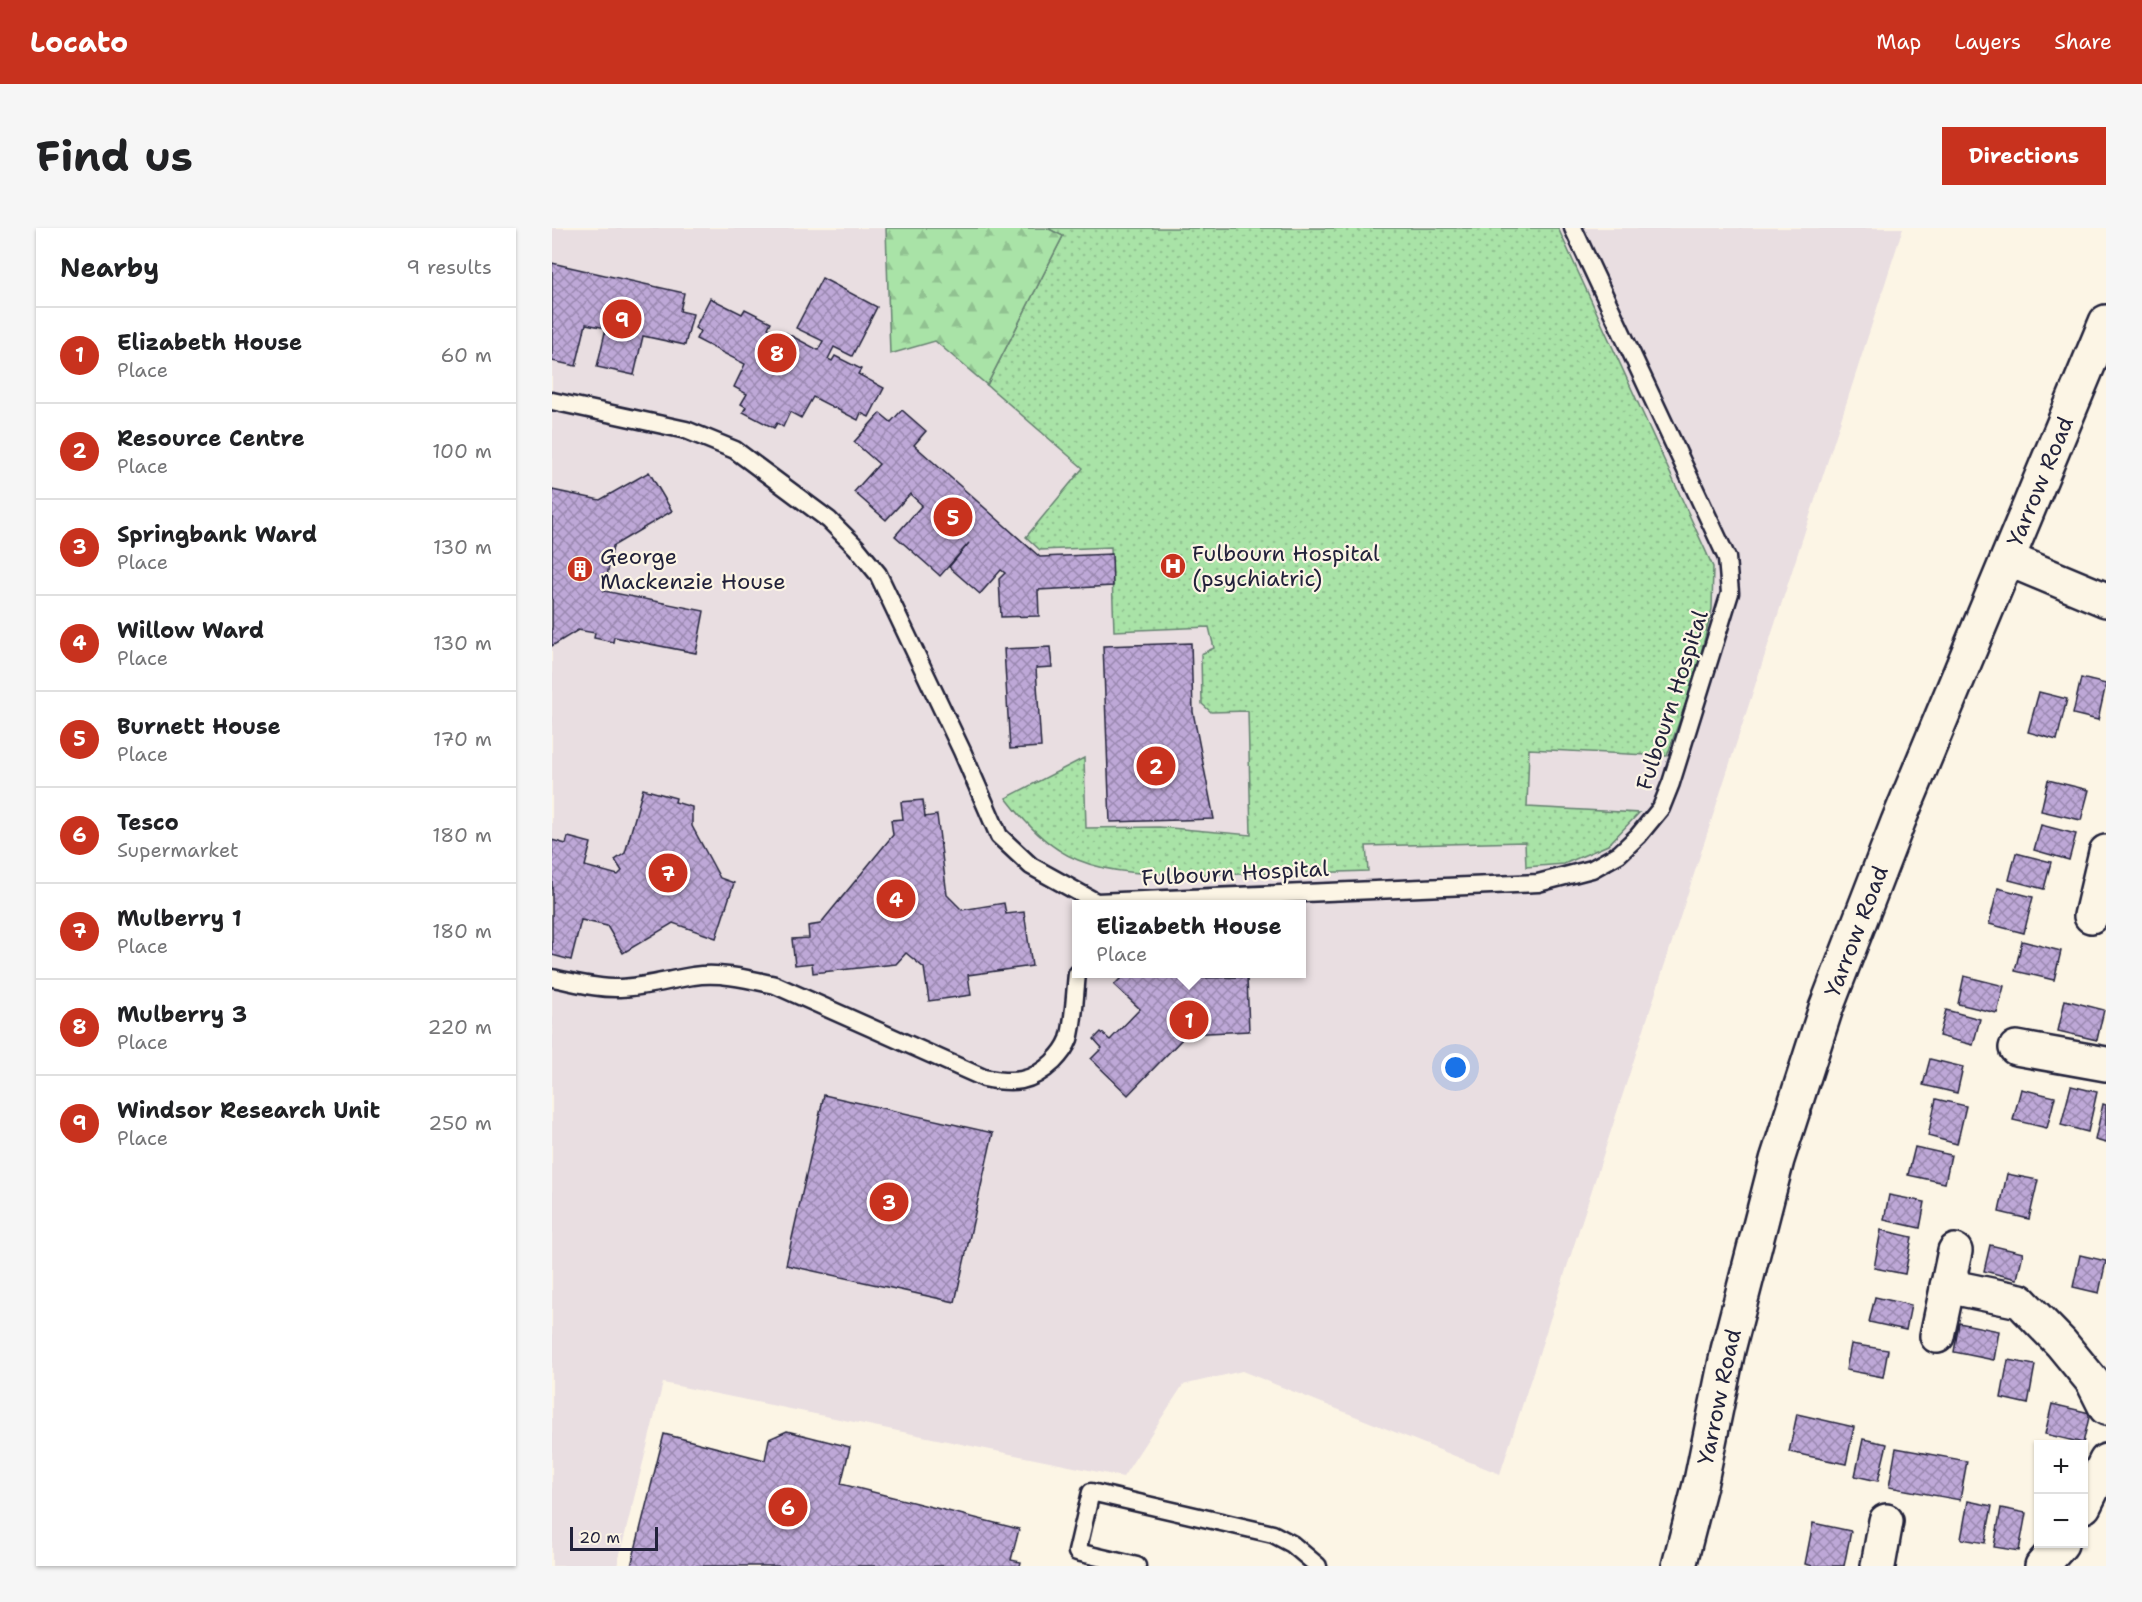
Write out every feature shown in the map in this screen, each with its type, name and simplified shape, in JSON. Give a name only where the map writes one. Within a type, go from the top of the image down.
[{"type":"street","name":"Yarrow Road","points":[[1679,1566],[1701,1481],[1728,1350],[1777,1160],[1826,1008],[1898,822],[2106,322]]},
{"type":"street","points":[[2008,559],[2106,600]]},
{"type":"street","points":[[2091,916],[2106,852]]},
{"type":"street","points":[[2016,1048],[2106,1064]]},
{"type":"street","points":[[1937,1336],[1955,1251]]},
{"type":"street","points":[[1947,1286],[2020,1301],[2061,1343],[2093,1382],[2106,1408]]},
{"type":"street","points":[[2088,1498],[2106,1461]]},
{"type":"street","points":[[1883,1565],[1886,1521]]},
{"type":"street","points":[[2042,1566],[2058,1548]]},
{"type":"lane","name":"Fulbourn Hospital","points":[[1162,900],[1538,883],[1592,869],[1619,854],[1638,836],[1661,808],[1671,783],[1730,592],[1726,558],[1573,228]]},
{"type":"lane","name":"Fulbourn Hospital","points":[[552,401],[686,430],[735,450],[830,520],[878,574],[962,751],[999,836],[1031,866],[1091,900]]},
{"type":"lane","points":[[552,978],[599,987],[621,988],[695,976],[744,978],[775,985],[984,1078],[1016,1082],[1031,1079],[1059,1057],[1069,1039],[1077,978]]},
{"type":"lane","points":[[1137,1566],[1077,1552],[1091,1492],[1273,1534],[1292,1544],[1318,1566]]},
{"type":"shaded area","name":"Fulbourn Hospital (psychiatric)","points":[[552,228],[1903,228],[1500,1474],[1242,1371],[1183,1385],[1123,1477],[663,1383],[617,1566],[552,1566]]},
{"type":"green space","points":[[886,228],[1047,228],[1063,236],[987,385],[935,341],[890,354]]},
{"type":"green space","points":[[1047,228],[1558,228],[1713,567],[1712,609],[1695,677],[1667,756],[1529,749],[1527,807],[1639,813],[1608,845],[1564,864],[1526,867],[1525,842],[1366,846],[1368,871],[1150,874],[1106,869],[1078,860],[1047,842],[1021,817],[1006,798],[1084,758],[1086,828],[1159,827],[1251,835],[1248,711],[1211,712],[1202,704],[1201,654],[1214,648],[1209,627],[1114,631],[1111,547],[1040,550],[1026,537],[1083,468],[987,385],[1063,236]]},
{"type":"building","points":[[552,263],[684,293],[680,311],[693,314],[685,345],[643,336],[634,375],[597,367],[606,328],[586,324],[576,366],[552,361]]},
{"type":"building","points":[[822,278],[877,307],[852,356],[834,347],[828,359],[832,361],[835,356],[861,369],[858,374],[884,388],[869,417],[861,413],[858,420],[813,397],[801,418],[790,412],[783,427],[777,423],[774,428],[743,412],[746,407],[741,404],[747,394],[734,387],[745,364],[696,339],[700,331],[695,328],[710,298],[742,314],[745,309],[771,322],[768,328],[784,336],[786,333],[818,350],[823,341],[796,328]]},
{"type":"building","points":[[902,410],[926,431],[914,445],[1040,557],[1112,554],[1113,586],[1038,590],[1039,616],[1001,617],[999,579],[1005,573],[1001,570],[980,594],[949,567],[969,543],[940,576],[895,536],[922,505],[910,494],[886,520],[854,492],[879,464],[854,442],[880,413],[891,422]]},
{"type":"building","name":"George Mackenzie House","points":[[649,472],[672,511],[613,546],[604,591],[704,611],[696,653],[614,637],[613,642],[594,638],[595,633],[578,630],[552,646],[552,490],[600,500]]},
{"type":"building","points":[[1191,643],[1193,712],[1214,819],[1110,822],[1103,646]]},
{"type":"building","points":[[1050,647],[1052,667],[1036,668],[1041,747],[1010,749],[1004,649]]},
{"type":"building","points":[[2081,678],[2106,684],[2098,720],[2073,714]]},
{"type":"building","points":[[2039,692],[2067,699],[2057,740],[2028,732]]},
{"type":"building","points":[[2048,780],[2089,790],[2081,820],[2041,811]]},
{"type":"building","points":[[643,789],[676,798],[675,802],[692,807],[692,826],[720,878],[734,883],[716,938],[673,923],[623,953],[607,926],[581,920],[571,960],[552,955],[552,840],[566,844],[568,837],[591,843],[585,866],[618,875],[622,871],[615,860],[625,853]]},
{"type":"building","points":[[923,800],[925,817],[937,815],[947,895],[962,910],[1004,903],[1006,914],[1024,912],[1032,966],[968,975],[971,995],[929,1001],[924,968],[906,953],[896,964],[813,973],[812,963],[795,965],[792,939],[809,938],[808,926],[820,924],[893,835],[891,820],[903,819],[901,802]]},
{"type":"building","points":[[2041,825],[2076,834],[2069,860],[2034,850]]},
{"type":"building","points":[[2016,853],[2051,862],[2044,889],[2009,880]]},
{"type":"building","points":[[1998,888],[2033,897],[2024,933],[1989,924]]},
{"type":"building","points":[[2022,941],[2061,951],[2054,980],[2015,971]]},
{"type":"building","points":[[1964,976],[2004,986],[1997,1013],[1958,1004]]},
{"type":"building","points":[[1121,978],[1247,978],[1249,1031],[1187,1034],[1128,1095],[1091,1059],[1102,1048],[1094,1039],[1101,1032],[1110,1040],[1140,1009],[1114,985]]},
{"type":"building","points":[[2065,1000],[2104,1010],[2097,1040],[2058,1031]]},
{"type":"building","points":[[1946,1010],[1980,1019],[1973,1045],[1939,1036]]},
{"type":"building","points":[[1930,1059],[1963,1067],[1957,1093],[1923,1085]]},
{"type":"building","points":[[2071,1086],[2097,1092],[2088,1132],[2061,1125]]},
{"type":"building","points":[[2021,1089],[2055,1097],[2047,1128],[2013,1120]]},
{"type":"building","points":[[824,1095],[993,1133],[955,1302],[786,1265]]},
{"type":"building","points":[[1936,1099],[1966,1106],[1957,1144],[1928,1136]]},
{"type":"building","points":[[2103,1104],[2106,1105],[2106,1143],[2095,1140]]},
{"type":"building","points":[[1915,1147],[1951,1155],[1945,1183],[1908,1175]]},
{"type":"building","points":[[2007,1174],[2038,1180],[2029,1219],[1999,1212]]},
{"type":"building","points":[[1889,1195],[1925,1202],[1920,1228],[1884,1220]]},
{"type":"building","points":[[1881,1230],[1912,1237],[1905,1274],[1874,1268]]},
{"type":"building","points":[[1990,1245],[2023,1253],[2017,1279],[1984,1271]]},
{"type":"building","points":[[2080,1255],[2106,1261],[2099,1293],[2073,1287]]},
{"type":"building","points":[[1875,1297],[1911,1305],[1906,1330],[1869,1322]]},
{"type":"building","points":[[1959,1323],[1999,1331],[1994,1360],[1954,1352]]},
{"type":"building","points":[[1851,1344],[1888,1350],[1883,1377],[1846,1370]]},
{"type":"building","points":[[2008,1360],[2035,1365],[2028,1404],[2001,1398]]},
{"type":"building","points":[[2052,1404],[2090,1413],[2084,1440],[2070,1440],[2045,1434]]},
{"type":"building","points":[[1797,1414],[1854,1427],[1846,1464],[1789,1452]]},
{"type":"building","points":[[787,1431],[850,1447],[841,1484],[1019,1529],[1011,1560],[1021,1562],[1020,1566],[631,1566],[664,1434],[765,1460],[769,1439]]},
{"type":"building","points":[[1863,1439],[1887,1444],[1878,1481],[1855,1476]]},
{"type":"building","points":[[1896,1448],[1967,1461],[1960,1500],[1889,1487]]},
{"type":"building","points":[[1968,1501],[1992,1506],[1985,1543],[1961,1539]]},
{"type":"building","points":[[2001,1508],[2026,1513],[2019,1551],[1994,1547]]},
{"type":"building","points":[[1813,1523],[1851,1531],[1844,1566],[1805,1564]]},
{"type":"place","name":"Windsor Research Unit","points":[[622,319]]},
{"type":"place","name":"Mulberry 3","points":[[777,353]]},
{"type":"place","name":"Burnett House","points":[[953,517]]},
{"type":"place","name":"Fulbourn Hospital (psychiatric)","points":[[1173,566]]},
{"type":"place","name":"George Mackenzie House","points":[[580,569]]},
{"type":"place","name":"Resource Centre","points":[[1156,766]]},
{"type":"place","name":"Mulberry 1","points":[[668,873]]},
{"type":"place","name":"Willow Ward","points":[[896,899]]},
{"type":"place","name":"Elizabeth House","points":[[1189,1020]]},
{"type":"place","name":"Springbank Ward","points":[[889,1202]]},
{"type":"place","name":"Tesco","points":[[788,1507]]}]
